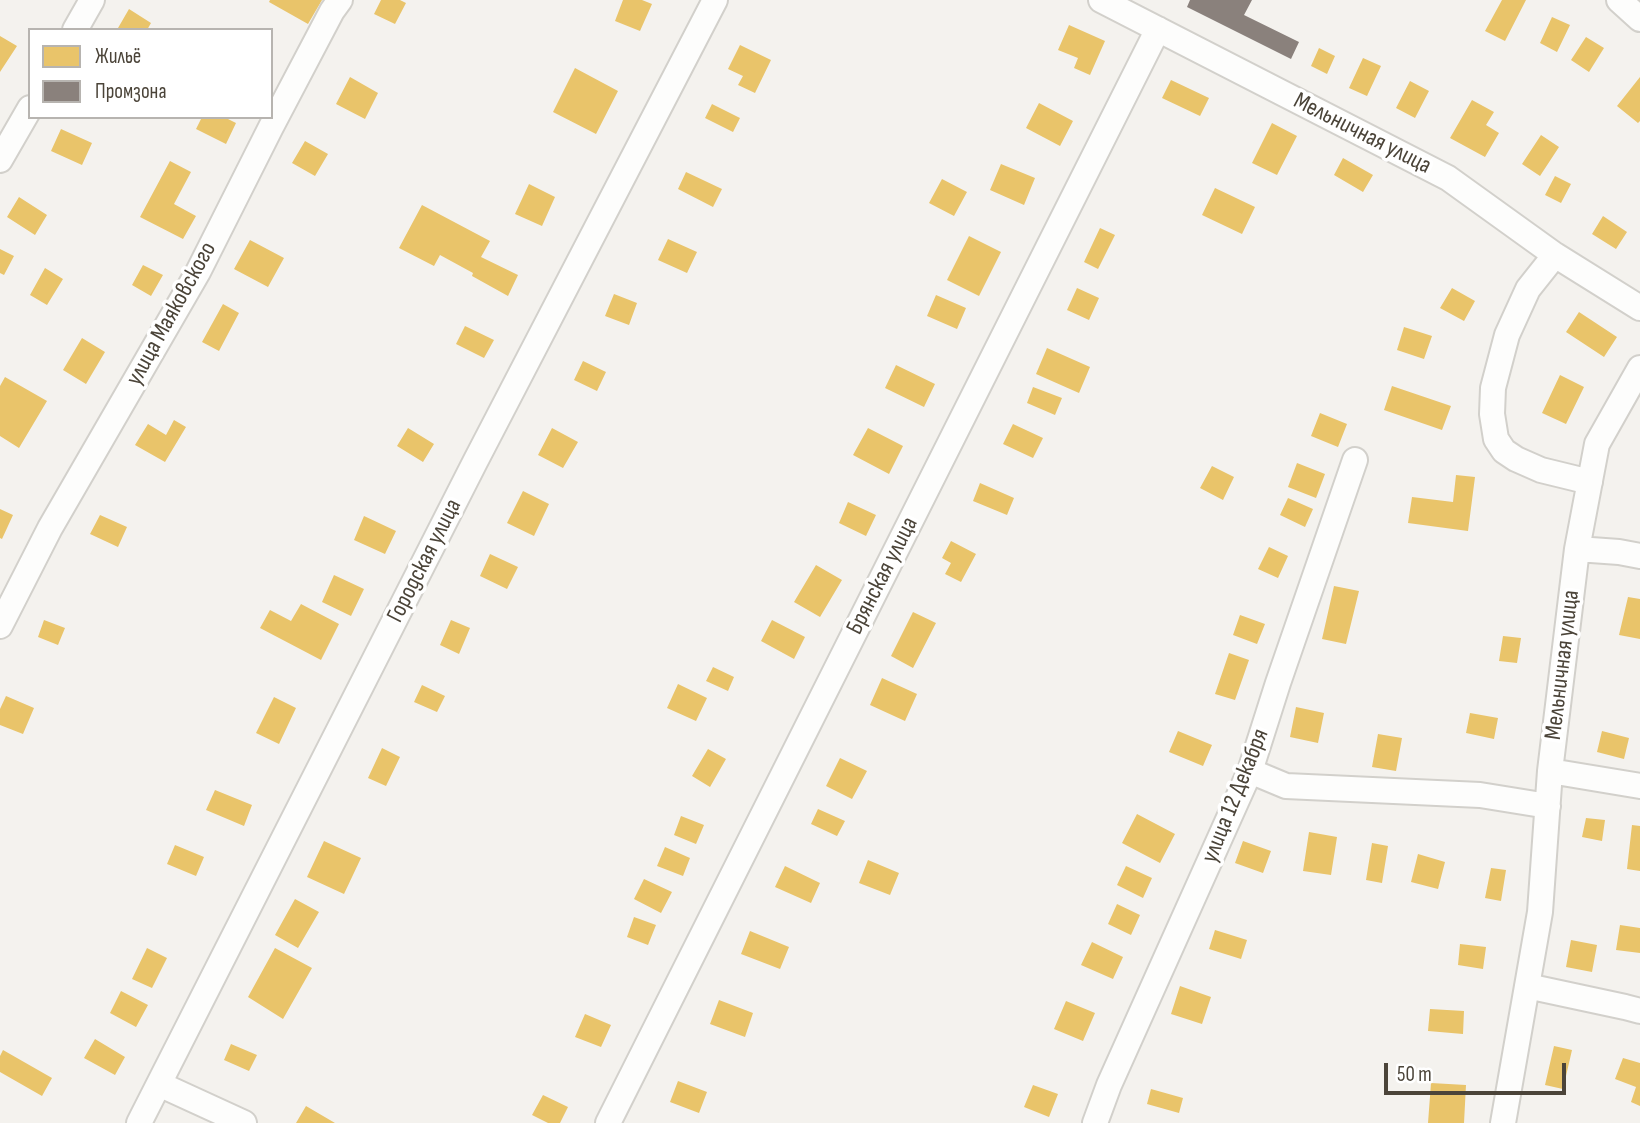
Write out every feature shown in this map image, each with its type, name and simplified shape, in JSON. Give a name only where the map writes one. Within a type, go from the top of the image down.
[{"type":"street","points":[[76,28],[92,0]]},
{"type":"street","name":"улица Маяковского","points":[[0,626],[50,528],[198,272],[271,127],[340,0]]},
{"type":"street","name":"Городская улица","points":[[139,1123],[469,475],[715,0]]},
{"type":"street","name":"Мельничная улица","points":[[1101,0],[1448,178],[1555,255],[1640,308]]},
{"type":"street","points":[[1619,0],[1640,19]]},
{"type":"street","name":"Брянская улица","points":[[608,1123],[1158,29]]},
{"type":"street","points":[[0,160],[28,111]]},
{"type":"street","points":[[1555,255],[1528,289],[1507,335],[1493,388],[1492,414],[1496,439],[1504,451],[1541,470],[1590,482]]},
{"type":"street","name":"Мельничная улица","points":[[1503,1123],[1541,912],[1550,771],[1577,549],[1597,444],[1640,368]]},
{"type":"street","name":"улица 12 Декабря","points":[[1095,1123],[1109,1085],[1250,771],[1355,460]]},
{"type":"street","points":[[1577,549],[1640,556]]},
{"type":"street","points":[[1250,771],[1286,786],[1480,795],[1548,806]]},
{"type":"street","points":[[1550,771],[1640,786]]},
{"type":"street","points":[[1527,986],[1640,1011]]},
{"type":"street","points":[[159,1084],[244,1123]]},
{"type":"building: Жильё","points":[[322,0],[308,24],[269,2]]},
{"type":"building: Жильё","points":[[381,0],[400,0],[406,3],[395,24],[374,14]]},
{"type":"building: Жильё","points":[[623,0],[642,0],[652,4],[640,31],[615,21]]},
{"type":"building: Жильё","points":[[1502,0],[1526,0],[1505,41],[1485,31]]},
{"type":"building: Жильё","points":[[129,9],[151,23],[148,28],[118,28]]},
{"type":"building: Жильё","points":[[1552,17],[1570,25],[1557,52],[1540,43]]},
{"type":"building: Жильё","points":[[1069,25],[1105,41],[1090,75],[1074,68],[1078,58],[1058,50]]},
{"type":"building: Жильё","points":[[0,36],[17,46],[0,72]]},
{"type":"building: Жильё","points":[[1586,37],[1604,48],[1589,72],[1571,60]]},
{"type":"building: Жильё","points":[[740,45],[771,60],[755,93],[738,85],[743,76],[728,69]]},
{"type":"building: Жильё","points":[[1319,48],[1335,56],[1327,74],[1311,66]]},
{"type":"building: Жильё","points":[[1363,58],[1381,66],[1367,96],[1349,88]]},
{"type":"building: Жильё","points":[[575,68],[618,91],[596,134],[553,112]]},
{"type":"building: Жильё","points":[[350,77],[378,93],[365,119],[336,104]]},
{"type":"building: Жильё","points":[[1640,77],[1640,121],[1638,123],[1617,106]]},
{"type":"building: Жильё","points":[[1171,80],[1209,98],[1200,116],[1162,98]]},
{"type":"building: Жильё","points":[[1410,81],[1429,91],[1415,118],[1396,108]]},
{"type":"building: Жильё","points":[[1472,100],[1494,112],[1486,125],[1499,133],[1485,157],[1450,138]]},
{"type":"building: Жильё","points":[[1039,103],[1073,121],[1060,146],[1026,128]]},
{"type":"building: Жильё","points":[[712,104],[740,118],[733,132],[705,118]]},
{"type":"building: Жильё","points":[[201,119],[228,119],[236,123],[226,144],[196,129]]},
{"type":"building: Жильё","points":[[1272,123],[1297,136],[1277,175],[1252,163]]},
{"type":"building: Жильё","points":[[61,129],[92,143],[82,165],[51,151]]},
{"type":"building: Жильё","points":[[1541,135],[1559,147],[1540,176],[1522,164]]},
{"type":"building: Жильё","points":[[305,141],[328,154],[315,176],[292,163]]},
{"type":"building: Жильё","points":[[1343,158],[1373,175],[1363,192],[1334,175]]},
{"type":"building: Жильё","points":[[170,161],[191,172],[174,204],[196,216],[183,239],[140,217]]},
{"type":"building: Жильё","points":[[1001,164],[1035,178],[1024,205],[990,190]]},
{"type":"building: Жильё","points":[[686,172],[722,189],[713,207],[678,189]]},
{"type":"building: Жильё","points":[[1555,176],[1571,184],[1561,203],[1545,195]]},
{"type":"building: Жильё","points":[[942,179],[967,192],[954,216],[929,203]]},
{"type":"building: Жильё","points":[[529,184],[555,197],[542,226],[515,214]]},
{"type":"building: Жильё","points":[[1215,188],[1255,207],[1242,234],[1202,215]]},
{"type":"building: Жильё","points":[[19,197],[47,215],[35,235],[7,217]]},
{"type":"building: Жильё","points":[[422,205],[490,241],[481,257],[518,275],[508,296],[440,255],[434,266],[399,248]]},
{"type":"building: Жильё","points":[[1603,216],[1627,232],[1616,249],[1592,234]]},
{"type":"building: Жильё","points":[[1100,228],[1115,235],[1098,269],[1084,262]]},
{"type":"building: Жильё","points":[[969,236],[1001,252],[979,296],[947,280]]},
{"type":"building: Жильё","points":[[668,239],[697,252],[687,273],[658,260]]},
{"type":"building: Жильё","points":[[250,240],[284,258],[268,287],[234,269]]},
{"type":"building: Жильё","points":[[0,249],[14,256],[4,275],[0,273]]},
{"type":"building: Жильё","points":[[143,265],[163,275],[151,296],[132,285]]},
{"type":"building: Жильё","points":[[45,268],[63,279],[47,305],[30,295]]},
{"type":"building: Жильё","points":[[1077,288],[1099,298],[1089,320],[1067,310]]},
{"type":"building: Жильё","points":[[1452,288],[1475,301],[1464,321],[1440,308]]},
{"type":"building: Жильё","points":[[614,294],[637,303],[629,325],[605,316]]},
{"type":"building: Жильё","points":[[936,295],[966,308],[957,329],[927,316]]},
{"type":"building: Жильё","points":[[223,304],[239,313],[219,351],[202,342]]},
{"type":"building: Жильё","points":[[1579,312],[1617,337],[1604,357],[1566,332]]},
{"type":"building: Жильё","points":[[465,326],[494,340],[484,358],[456,344]]},
{"type":"building: Жильё","points":[[1404,327],[1432,336],[1424,359],[1397,350]]},
{"type":"building: Жильё","points":[[82,338],[105,352],[86,384],[63,370]]},
{"type":"building: Жильё","points":[[1047,348],[1090,367],[1079,393],[1036,374]]},
{"type":"building: Жильё","points":[[583,361],[606,372],[597,391],[574,380]]},
{"type":"building: Жильё","points":[[896,365],[935,384],[924,407],[885,388]]},
{"type":"building: Жильё","points":[[1560,375],[1584,387],[1566,424],[1542,413]]},
{"type":"building: Жильё","points":[[5,377],[47,401],[19,448],[0,436],[0,386]]},
{"type":"building: Жильё","points":[[1392,386],[1451,406],[1442,430],[1384,410]]},
{"type":"building: Жильё","points":[[1033,387],[1062,398],[1055,415],[1027,403]]},
{"type":"building: Жильё","points":[[1320,413],[1347,424],[1338,447],[1311,436]]},
{"type":"building: Жильё","points":[[174,420],[186,427],[165,462],[135,445],[148,424],[166,435]]},
{"type":"building: Жильё","points":[[1013,424],[1043,438],[1033,458],[1003,444]]},
{"type":"building: Жильё","points":[[408,428],[434,444],[423,462],[397,446]]},
{"type":"building: Жильё","points":[[552,428],[578,442],[563,468],[538,455]]},
{"type":"building: Жильё","points":[[868,428],[903,446],[889,474],[853,455]]},
{"type":"building: Жильё","points":[[1297,463],[1325,474],[1316,498],[1288,487]]},
{"type":"building: Жильё","points":[[1212,466],[1234,477],[1223,500],[1200,488]]},
{"type":"building: Жильё","points":[[1456,475],[1475,477],[1468,531],[1408,523],[1412,497],[1453,502]]},
{"type":"building: Жильё","points":[[980,483],[1014,498],[1007,515],[973,501]]},
{"type":"building: Жильё","points":[[523,491],[549,504],[534,536],[507,523]]},
{"type":"building: Жильё","points":[[1288,498],[1313,509],[1305,527],[1280,515]]},
{"type":"building: Жильё","points":[[848,502],[876,515],[866,536],[839,523]]},
{"type":"building: Жильё","points":[[0,509],[13,515],[2,539],[0,538]]},
{"type":"building: Жильё","points":[[100,515],[127,527],[118,547],[90,534]]},
{"type":"building: Жильё","points":[[364,516],[396,531],[385,554],[354,540]]},
{"type":"building: Жильё","points":[[951,541],[976,554],[961,582],[945,574],[951,563],[942,558]]},
{"type":"building: Жильё","points":[[1269,547],[1288,556],[1278,578],[1258,569]]},
{"type":"building: Жильё","points":[[490,554],[518,567],[507,589],[480,576]]},
{"type":"building: Жильё","points":[[816,565],[842,580],[820,617],[794,602]]},
{"type":"building: Жильё","points":[[334,575],[364,589],[351,616],[322,602]]},
{"type":"building: Жильё","points":[[1334,586],[1359,591],[1346,644],[1322,639]]},
{"type":"building: Жильё","points":[[1628,597],[1640,599],[1640,639],[1619,635]]},
{"type":"building: Жильё","points":[[301,604],[339,624],[321,660],[260,628],[270,610],[291,621]]},
{"type":"building: Жильё","points":[[913,612],[936,623],[913,668],[891,656]]},
{"type":"building: Жильё","points":[[1240,615],[1265,624],[1257,644],[1233,635]]},
{"type":"building: Жильё","points":[[44,620],[65,628],[58,645],[38,637]]},
{"type":"building: Жильё","points":[[451,620],[470,628],[459,654],[440,645]]},
{"type":"building: Жильё","points":[[772,620],[805,637],[794,659],[761,641]]},
{"type":"building: Жильё","points":[[1503,636],[1521,638],[1517,663],[1499,661]]},
{"type":"building: Жильё","points":[[1229,653],[1249,660],[1235,700],[1215,694]]},
{"type":"building: Жильё","points":[[713,667],[734,677],[728,691],[706,681]]},
{"type":"building: Жильё","points":[[882,678],[917,694],[905,721],[870,705]]},
{"type":"building: Жильё","points":[[678,684],[707,698],[696,721],[667,708]]},
{"type":"building: Жильё","points":[[422,685],[445,696],[437,712],[414,702]]},
{"type":"building: Жильё","points":[[6,696],[34,708],[23,734],[0,725],[0,709]]},
{"type":"building: Жильё","points":[[274,697],[296,708],[279,744],[256,733]]},
{"type":"building: Жильё","points":[[1296,707],[1324,713],[1318,743],[1290,737]]},
{"type":"building: Жильё","points":[[1470,713],[1498,718],[1494,739],[1466,733]]},
{"type":"building: Жильё","points":[[1178,731],[1212,745],[1203,766],[1169,752]]},
{"type":"building: Жильё","points":[[1602,731],[1629,738],[1624,759],[1597,752]]},
{"type":"building: Жильё","points":[[1378,734],[1402,738],[1396,771],[1372,767]]},
{"type":"building: Жильё","points":[[382,748],[400,757],[386,786],[368,778]]},
{"type":"building: Жильё","points":[[708,749],[726,759],[710,787],[692,776]]},
{"type":"building: Жильё","points":[[840,758],[867,771],[852,799],[826,786]]},
{"type":"building: Жильё","points":[[215,790],[252,805],[244,826],[206,810]]},
{"type":"building: Жильё","points":[[818,809],[845,821],[837,836],[811,824]]},
{"type":"building: Жильё","points":[[1137,814],[1175,834],[1160,863],[1122,843]]},
{"type":"building: Жильё","points":[[681,816],[704,825],[696,844],[674,835]]},
{"type":"building: Жильё","points":[[1586,818],[1605,820],[1602,841],[1582,837]]},
{"type":"building: Жильё","points":[[1632,825],[1640,826],[1640,871],[1627,869]]},
{"type":"building: Жильё","points":[[1309,832],[1337,837],[1331,875],[1303,871]]},
{"type":"building: Жильё","points":[[324,841],[361,858],[344,894],[307,877]]},
{"type":"building: Жильё","points":[[1243,841],[1271,851],[1263,873],[1235,863]]},
{"type":"building: Жильё","points":[[1372,843],[1388,846],[1382,883],[1366,880]]},
{"type":"building: Жильё","points":[[175,845],[204,857],[196,876],[167,864]]},
{"type":"building: Жильё","points":[[665,847],[690,858],[683,876],[657,866]]},
{"type":"building: Жильё","points":[[1418,854],[1445,862],[1438,889],[1411,882]]},
{"type":"building: Жильё","points":[[868,860],[899,873],[890,895],[859,883]]},
{"type":"building: Жильё","points":[[785,866],[820,883],[811,903],[775,887]]},
{"type":"building: Жильё","points":[[1126,866],[1152,878],[1143,898],[1117,885]]},
{"type":"building: Жильё","points":[[1491,868],[1506,870],[1501,901],[1485,898]]},
{"type":"building: Жильё","points":[[644,879],[672,892],[661,913],[634,899]]},
{"type":"building: Жильё","points":[[295,899],[319,912],[298,948],[275,935]]},
{"type":"building: Жильё","points":[[1117,904],[1140,915],[1131,935],[1108,924]]},
{"type":"building: Жильё","points":[[634,917],[656,925],[648,945],[627,937]]},
{"type":"building: Жильё","points":[[1620,925],[1640,928],[1640,953],[1616,950]]},
{"type":"building: Жильё","points":[[1215,930],[1247,940],[1241,959],[1209,949]]},
{"type":"building: Жильё","points":[[750,931],[789,947],[780,969],[741,954]]},
{"type":"building: Жильё","points":[[1571,940],[1597,945],[1592,972],[1566,967]]},
{"type":"building: Жильё","points":[[1092,942],[1123,957],[1113,979],[1081,965]]},
{"type":"building: Жильё","points":[[1460,944],[1486,947],[1483,969],[1458,965]]},
{"type":"building: Жильё","points":[[147,948],[167,958],[152,988],[132,979]]},
{"type":"building: Жильё","points":[[275,948],[312,968],[283,1019],[248,997]]},
{"type":"building: Жильё","points":[[1180,986],[1211,997],[1202,1024],[1171,1014]]},
{"type":"building: Жильё","points":[[121,991],[148,1005],[136,1027],[110,1013]]},
{"type":"building: Жильё","points":[[719,1000],[753,1013],[745,1037],[710,1024]]},
{"type":"building: Жильё","points":[[1066,1001],[1095,1013],[1083,1041],[1054,1029]]},
{"type":"building: Жильё","points":[[1430,1009],[1464,1011],[1463,1034],[1428,1031]]},
{"type":"building: Жильё","points":[[585,1014],[611,1025],[601,1047],[575,1037]]},
{"type":"building: Жильё","points":[[95,1039],[125,1057],[115,1075],[84,1058]]},
{"type":"building: Жильё","points":[[231,1044],[257,1055],[249,1071],[224,1060]]},
{"type":"building: Жильё","points":[[1554,1046],[1572,1050],[1563,1089],[1545,1085]]},
{"type":"building: Жильё","points":[[3,1050],[52,1078],[42,1096],[0,1072],[0,1056]]},
{"type":"building: Жильё","points":[[1623,1058],[1640,1063],[1640,1106],[1631,1102],[1636,1087],[1615,1079]]},
{"type":"building: Жильё","points":[[678,1081],[707,1092],[699,1113],[670,1102]]},
{"type":"building: Жильё","points":[[1431,1083],[1466,1085],[1464,1123],[1428,1123]]},
{"type":"building: Жильё","points":[[1033,1085],[1058,1094],[1049,1117],[1024,1107]]},
{"type":"building: Жильё","points":[[1151,1089],[1183,1098],[1179,1113],[1147,1104]]},
{"type":"building: Жильё","points":[[543,1095],[568,1107],[560,1123],[548,1123],[532,1115]]},
{"type":"building: Жильё","points":[[306,1106],[335,1123],[296,1123]]},
{"type":"building: Промзона","points":[[1190,0],[1252,0],[1244,15],[1299,42],[1291,59],[1187,7]]}]
